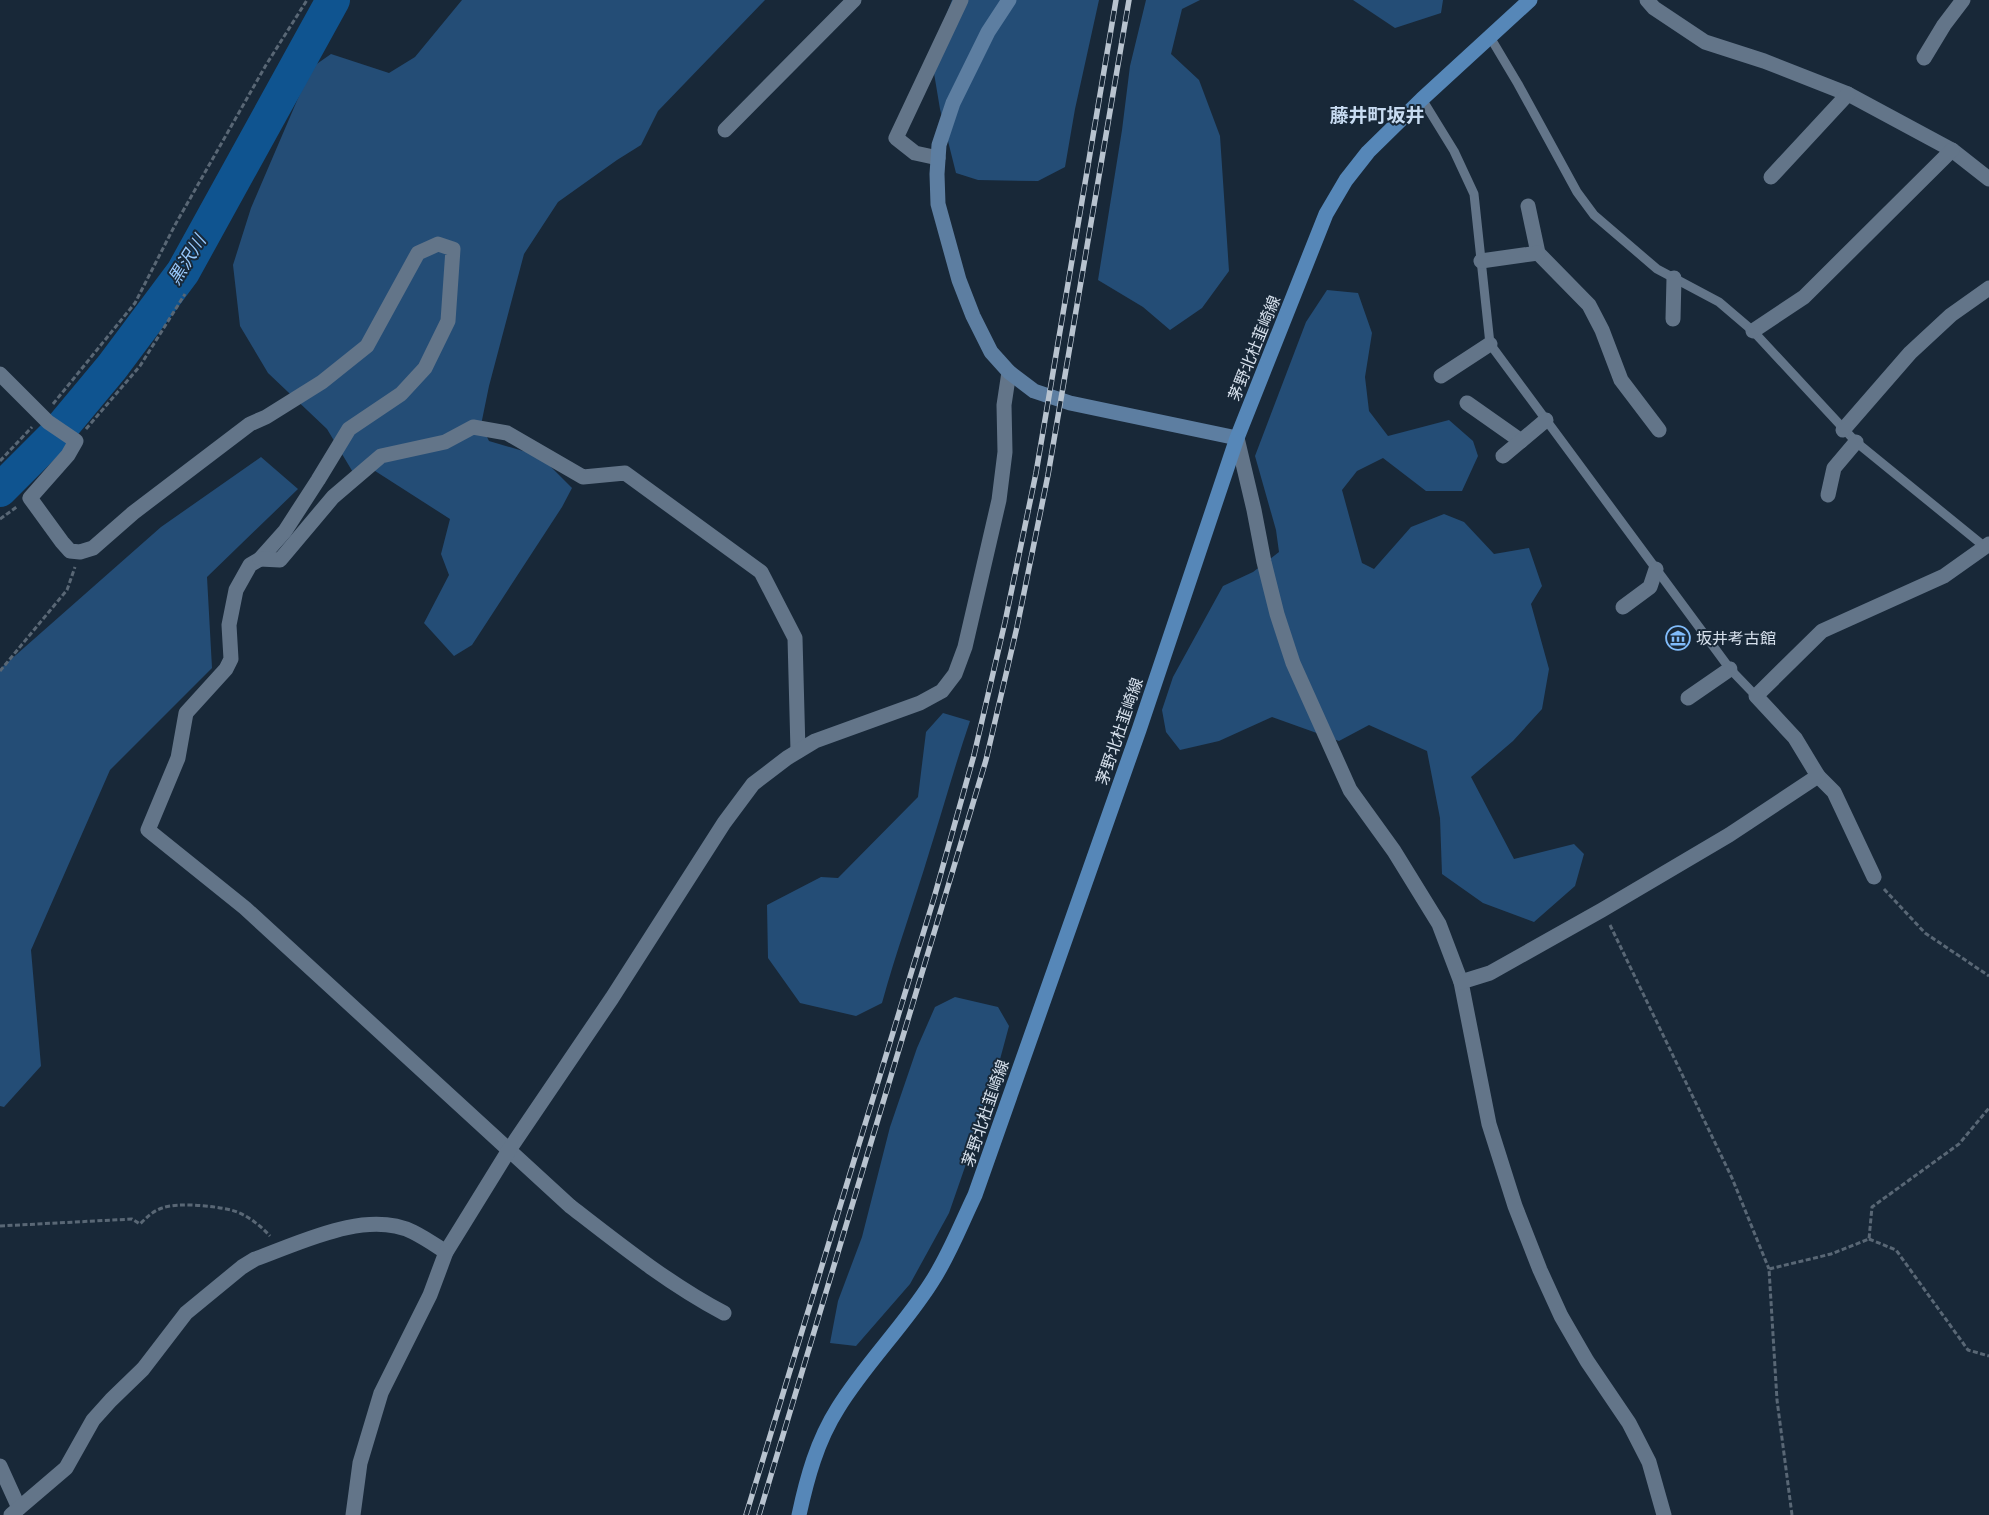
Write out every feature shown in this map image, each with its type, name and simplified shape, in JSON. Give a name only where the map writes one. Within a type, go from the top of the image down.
[{"type":"main road","name":"茅野北杜韮崎線","points":[[799,1515],[807,1478],[818,1447],[837,1408],[931,1283],[949,1251],[975,1195],[1139,730],[1237,438],[1326,214],[1346,180],[1368,152],[1422,99],[1530,0]]},
{"type":"street","points":[[725,130],[854,0]]},
{"type":"street","points":[[938,158],[915,153],[896,138],[961,0]]},
{"type":"street","points":[[1008,0],[988,32],[953,103],[939,145],[937,174],[938,204],[959,280],[973,316],[991,352],[1009,372],[1034,391],[1070,403],[1237,438],[1264,562],[1293,663],[1350,790],[1394,852],[1439,924],[1461,982],[1489,1124],[1515,1206],[1540,1270],[1561,1316],[1587,1361],[1629,1423],[1648,1462],[1664,1515]]},
{"type":"street","points":[[1647,0],[1654,8],[1705,42],[1764,61],[1848,94],[1952,150],[1989,179]]},
{"type":"street","points":[[1924,58],[1944,25],[1963,0]]},
{"type":"street","points":[[1771,177],[1848,94]]},
{"type":"street","points":[[1753,331],[1804,297],[1952,150]]},
{"type":"street","points":[[1528,206],[1538,253],[1589,305],[1602,330],[1621,380],[1659,430]]},
{"type":"street","points":[[0,374],[45,419],[71,438],[68,455],[30,498],[70,551],[80,552],[93,548],[133,513],[250,424],[266,417],[322,382],[366,346],[418,252],[438,244],[453,249],[448,321],[426,368],[400,394],[349,429],[285,530],[260,559],[250,566],[236,590],[229,626],[231,659],[226,669],[186,714],[178,758],[148,830],[245,908],[570,1206],[695,1298],[724,1313]]},
{"type":"street","points":[[1481,261],[1538,253]]},
{"type":"street","points":[[1673,319],[1674,278]]},
{"type":"street","points":[[1844,430],[1910,353],[1951,315],[1989,288]]},
{"type":"street","points":[[1441,376],[1490,344]]},
{"type":"street","points":[[354,1515],[360,1463],[381,1393],[430,1295],[446,1252],[509,1150],[612,998],[724,823],[753,784],[815,741],[920,703],[942,691],[955,674],[964,647],[999,500],[1005,452],[1004,405],[1009,372]]},
{"type":"street","points":[[1467,403],[1521,441]]},
{"type":"street","points":[[1502,456],[1546,420]]},
{"type":"street","points":[[260,559],[280,560],[333,497],[381,456],[445,442],[473,427],[507,433],[583,477],[624,473],[761,572],[795,638],[798,752]]},
{"type":"street","points":[[1828,495],[1834,468],[1856,442]]},
{"type":"street","points":[[1874,877],[1834,792],[1818,776],[1795,738],[1756,696],[1822,631],[1944,576],[1988,547]]},
{"type":"street","points":[[1624,607],[1650,587],[1656,569]]},
{"type":"street","points":[[1688,698],[1730,669]]},
{"type":"street","points":[[1461,982],[1490,973],[1602,910],[1730,835],[1818,776]]},
{"type":"street","points":[[0,1466],[15,1512],[66,1468],[93,1420],[143,1369],[186,1312],[242,1267],[255,1259],[345,1228],[378,1225],[412,1231],[446,1252]]},
{"type":"lane","points":[[1490,37],[1577,192],[1594,215],[1658,269],[1719,302],[1753,331],[1856,442],[1988,547]]},
{"type":"lane","points":[[1422,99],[1454,151],[1474,194],[1490,344],[1730,669],[1756,696]]},
{"type":"path","points":[[0,461],[45,419],[134,303],[175,225],[266,66],[307,0]]},
{"type":"path","points":[[71,438],[140,366],[185,294]]},
{"type":"path","points":[[0,671],[67,590],[80,552]]},
{"type":"path","points":[[1874,877],[1892,899],[1925,933],[1989,976]]},
{"type":"path","points":[[1602,910],[1627,956],[1732,1178],[1769,1269],[1777,1400],[1792,1515]]},
{"type":"path","points":[[1869,1239],[1872,1207],[1959,1144],[1989,1108]]},
{"type":"path","points":[[0,1226],[132,1219],[140,1224],[152,1213],[163,1207],[188,1204],[232,1210],[249,1218],[268,1233],[282,1249]]},
{"type":"path","points":[[1769,1269],[1831,1254],[1869,1239],[1896,1250],[1968,1350],[1989,1356]]},
{"type":"shaded area","points":[[462,0],[765,0],[658,111],[641,145],[558,202],[524,254],[489,386],[481,425],[489,441],[540,456],[572,488],[562,507],[472,645],[454,656],[424,623],[449,575],[441,554],[450,519],[372,469],[354,474],[327,429],[268,373],[240,326],[233,265],[251,208],[311,68],[331,54],[389,73],[415,57]]},
{"type":"shaded area","points":[[952,0],[1099,0],[1075,109],[1065,167],[1038,181],[978,180],[956,173],[940,109],[931,55]]},
{"type":"shaded area","points":[[1146,0],[1200,0],[1182,9],[1171,54],[1199,80],[1220,136],[1229,271],[1202,308],[1170,330],[1143,307],[1098,280],[1122,130],[1130,66]]},
{"type":"shaded area","points":[[1353,0],[1443,0],[1441,13],[1395,28]]},
{"type":"shaded area","points":[[1327,290],[1358,293],[1372,333],[1365,377],[1369,411],[1388,436],[1449,420],[1473,441],[1478,456],[1462,491],[1426,491],[1383,458],[1357,471],[1342,490],[1362,563],[1374,569],[1411,527],[1444,514],[1464,522],[1494,554],[1529,548],[1542,586],[1531,604],[1549,669],[1542,709],[1513,741],[1471,777],[1514,859],[1574,844],[1584,854],[1575,886],[1534,922],[1483,903],[1442,874],[1440,818],[1427,751],[1369,725],[1339,741],[1272,717],[1219,741],[1180,750],[1166,732],[1162,710],[1173,677],[1223,586],[1253,572],[1279,552],[1276,530],[1255,456],[1306,322]]},
{"type":"shaded area","points":[[261,457],[298,489],[207,577],[212,668],[110,770],[31,950],[41,1066],[4,1107],[0,1106],[0,669],[161,527]]},
{"type":"shaded area","points":[[943,713],[970,721],[882,1003],[856,1016],[800,1003],[768,958],[767,905],[821,877],[838,878],[918,797],[926,732]]},
{"type":"shaded area","points":[[955,997],[998,1007],[1009,1026],[992,1089],[949,1213],[910,1284],[856,1346],[830,1343],[838,1301],[862,1237],[890,1127],[917,1048],[935,1007]]},
{"type":"waterway","name":"黒沢川","points":[[0,490],[57,433],[112,367],[183,272],[333,0]]},
{"type":"railway","points":[[746,1515],[934,898],[974,755],[1005,622],[1036,473],[1116,0]]},
{"type":"railway","points":[[759,1515],[986,760],[1017,627],[1048,475],[1129,0]]},
{"type":"place","name":"坂井考古館","points":[[1678,638]]},
{"type":"district","name":"藤井町坂井","points":[[1377,115]]}]
